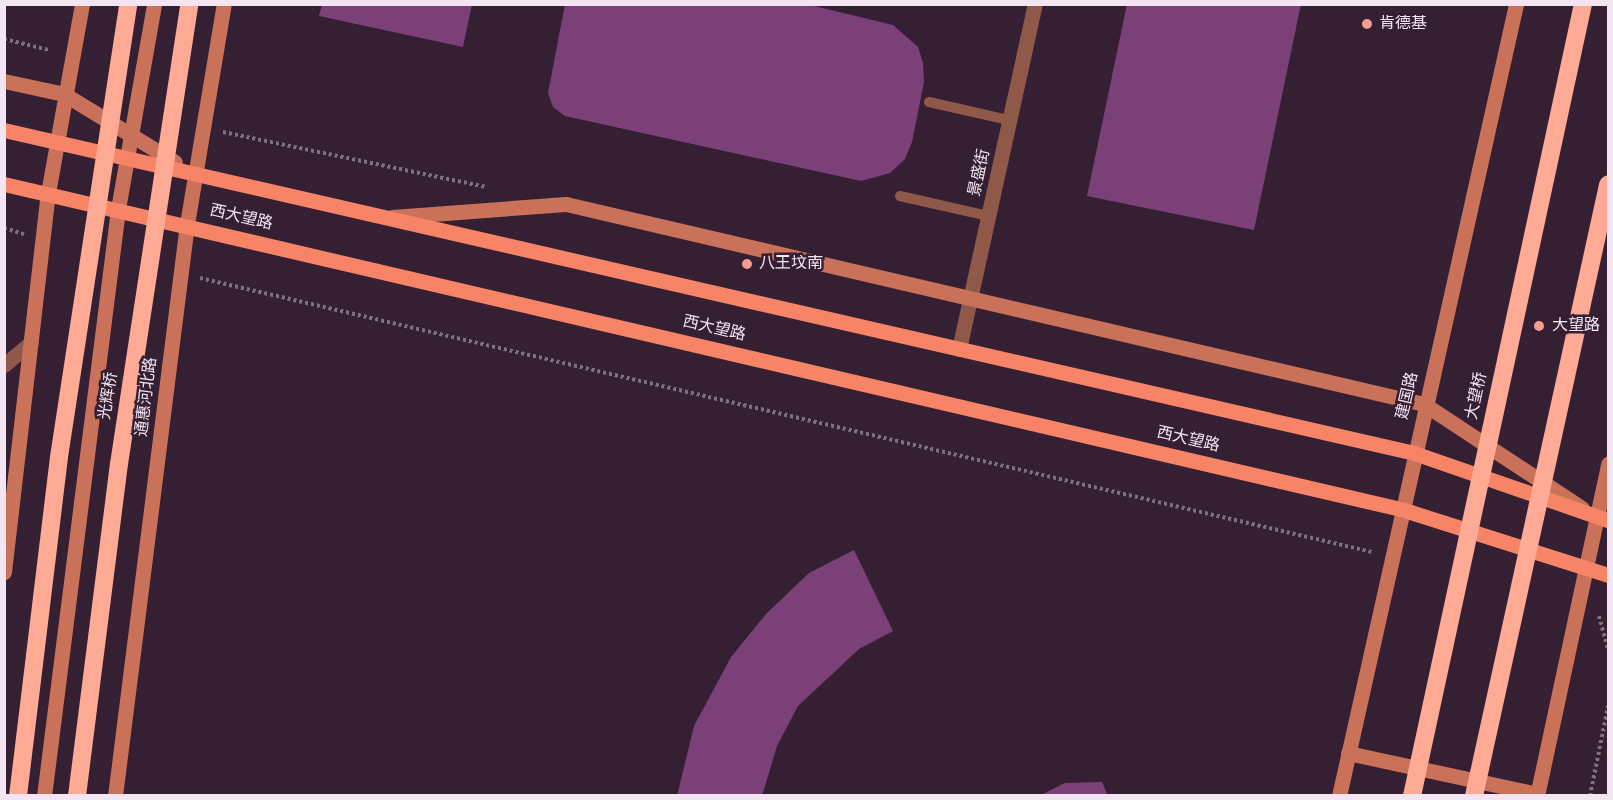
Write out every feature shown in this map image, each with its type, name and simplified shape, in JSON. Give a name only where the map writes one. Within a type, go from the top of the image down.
[{"type":"highway","points":[[18,795],[59,457],[128,4]]},
{"type":"highway","name":"光辉桥","points":[[77,795],[119,464],[189,4]]},
{"type":"highway","name":"大望桥","points":[[1412,795],[1583,4]]},
{"type":"highway","points":[[1474,795],[1608,185]]},
{"type":"main road","name":"西大望路","points":[[4,130],[1414,453],[1603,519]]},
{"type":"main road","name":"西大望路","points":[[12,186],[187,224],[1401,509],[1586,570]]},
{"type":"main road","points":[[1586,570],[1608,575]]},
{"type":"street","points":[[4,572],[48,193],[81,4]]},
{"type":"street","points":[[44,795],[118,209],[154,4]]},
{"type":"street","name":"通惠河北路","points":[[115,795],[187,224],[224,4]]},
{"type":"street","name":"景盛街","points":[[959,350],[1035,4]]},
{"type":"street","name":"建国路","points":[[1339,795],[1424,404],[1516,4]]},
{"type":"street","name":"西大望路","points":[[4,81],[64,94],[196,175]]},
{"type":"street","name":"西大望路","points":[[382,217],[566,204],[970,301],[1424,404],[1603,519]]},
{"type":"street","points":[[4,365],[31,342]]},
{"type":"street","points":[[1348,753],[1537,795],[1586,570],[1603,519],[1608,464]]},
{"type":"lane","points":[[929,102],[1009,120]]},
{"type":"lane","points":[[900,196],[989,216]]},
{"type":"path","points":[[4,39],[49,50]]},
{"type":"path","points":[[204,128],[495,189]]},
{"type":"path","points":[[4,228],[43,242]]},
{"type":"path","points":[[181,274],[1390,556]]},
{"type":"path","points":[[1590,795],[1608,706]]},
{"type":"building","points":[[322,4],[472,4],[463,47],[319,16]]},
{"type":"building","points":[[565,4],[806,4],[893,25],[918,47],[923,63],[924,82],[912,142],[905,159],[890,173],[861,181],[565,116],[553,107],[548,93]]},
{"type":"building","points":[[1127,4],[1301,4],[1254,230],[1087,196]]},
{"type":"building","points":[[854,550],[893,631],[859,649],[798,706],[777,746],[762,796],[677,796],[694,726],[731,657],[766,614],[809,573]]},
{"type":"building","points":[[1102,782],[1108,796],[1039,796],[1065,783]]},
{"type":"place","name":"肯德基","points":[[1367,24]]},
{"type":"place","name":"八王坟南","points":[[747,264]]},
{"type":"place","name":"大望路","points":[[1539,326]]}]
